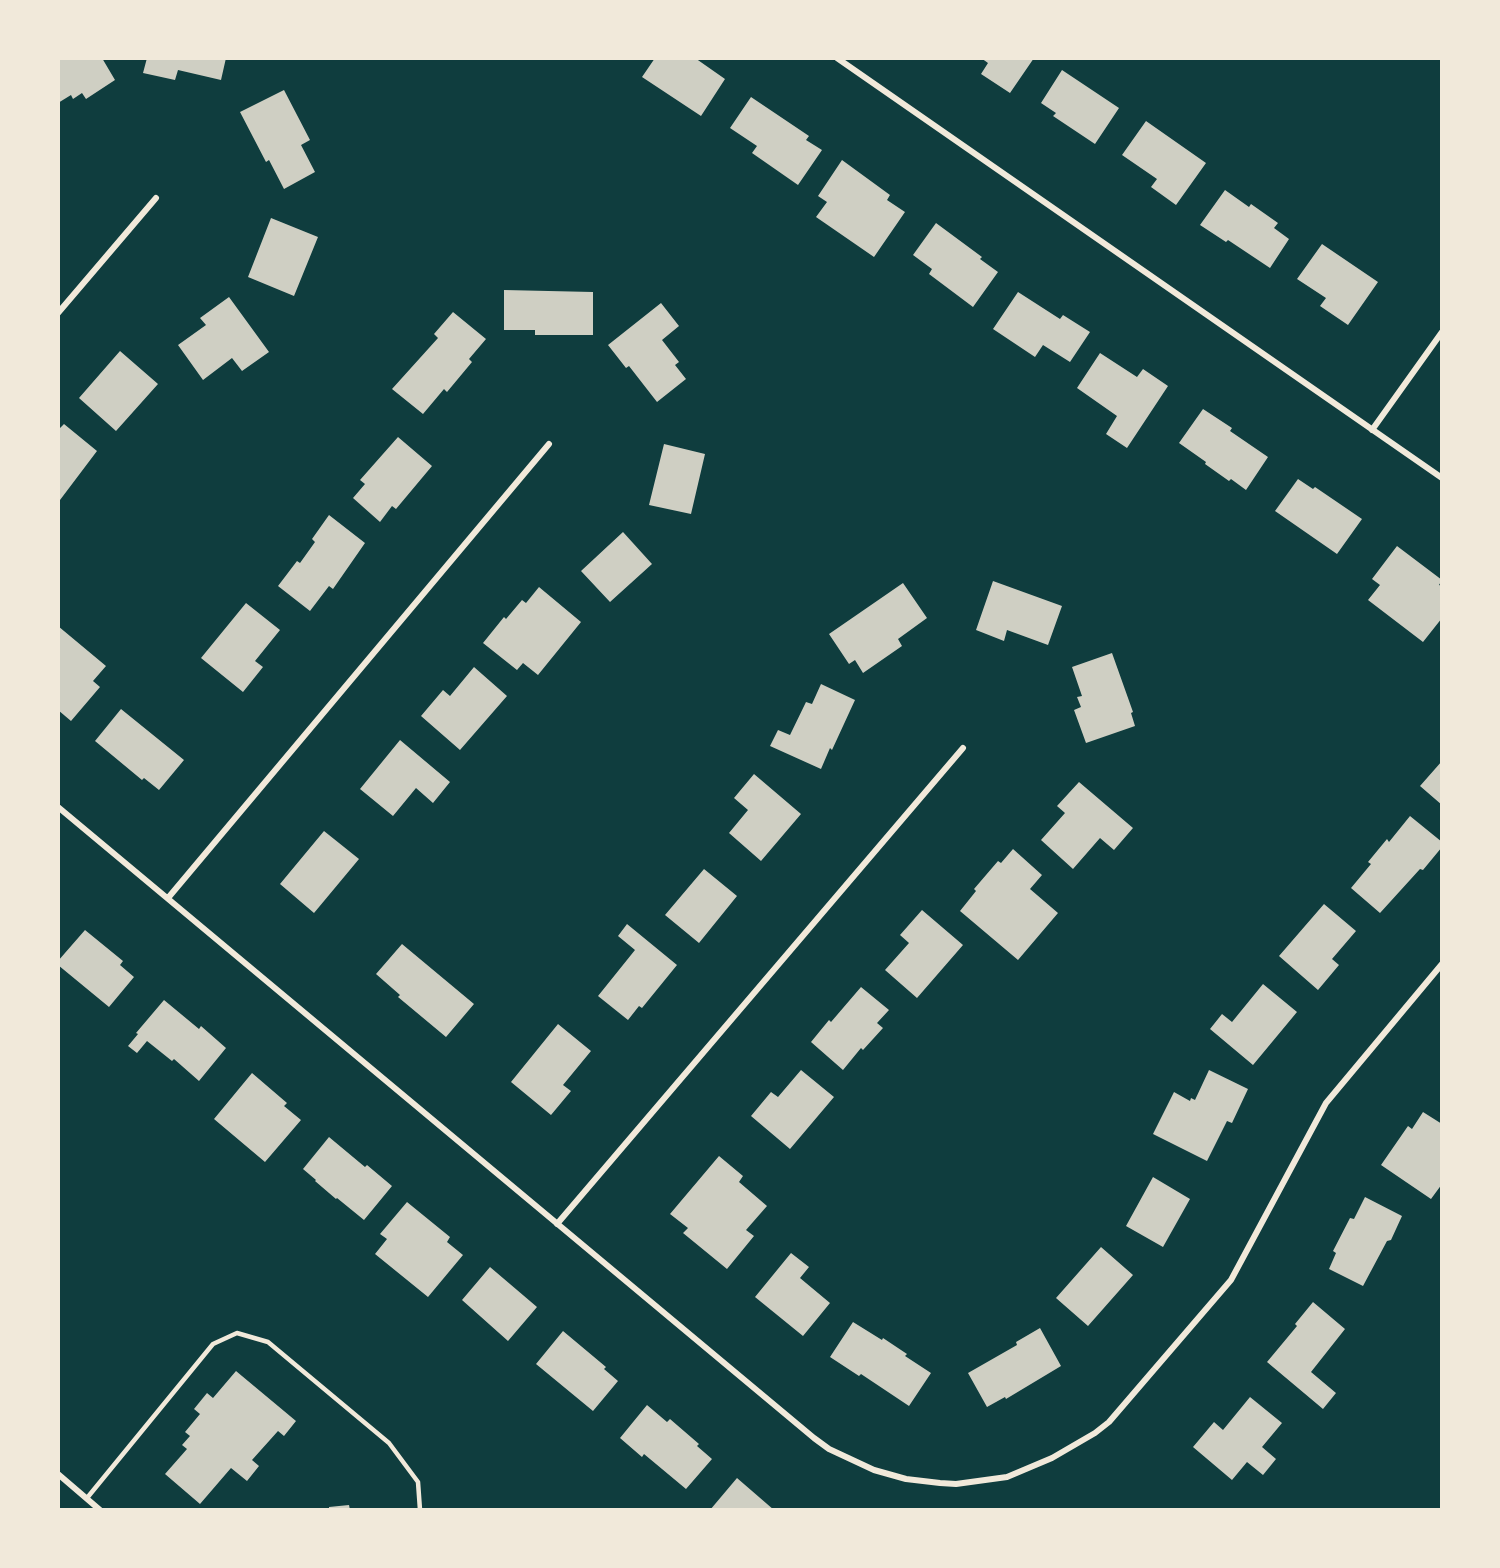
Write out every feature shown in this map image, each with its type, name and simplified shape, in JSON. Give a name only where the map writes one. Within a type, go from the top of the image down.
[{"type":"street","points":[[837,58],[1442,478]]},
{"type":"street","points":[[58,313],[156,198]]},
{"type":"street","points":[[1372,430],[1442,332]]},
{"type":"street","points":[[168,898],[549,444]]},
{"type":"street","points":[[557,1224],[963,748]]},
{"type":"street","points":[[58,807],[814,1438],[842,1456],[874,1470],[906,1479],[940,1483],[956,1484],[1007,1477],[1066,1450],[1109,1422],[1231,1280],[1326,1103],[1442,964]]},
{"type":"street","points":[[58,1474],[100,1509]]},
{"type":"lane","points":[[87,1498],[213,1344],[237,1333],[268,1342],[388,1443],[418,1482],[420,1509]]},
{"type":"building","points":[[58,58],[102,58],[115,80],[86,99],[82,93],[73,99],[71,95],[58,103]]},
{"type":"building","points":[[147,58],[226,58],[221,80],[178,70],[175,80],[143,73]]},
{"type":"building","points":[[655,58],[695,58],[725,79],[701,116],[642,77]]},
{"type":"building","points":[[981,58],[1034,58],[1010,93],[981,74],[988,63]]},
{"type":"building","points":[[1062,70],[1119,108],[1095,144],[1053,116],[1056,113],[1041,103]]},
{"type":"building","points":[[284,90],[310,140],[301,145],[315,172],[284,189],[269,160],[266,162],[240,112]]},
{"type":"building","points":[[751,97],[809,136],[806,140],[822,150],[798,185],[752,153],[757,146],[730,128]]},
{"type":"building","points":[[1146,121],[1206,163],[1176,205],[1151,187],[1157,179],[1122,155]]},
{"type":"building","points":[[842,160],[890,195],[887,200],[905,212],[874,257],[816,217],[827,202],[818,196]]},
{"type":"building","points":[[1225,190],[1249,207],[1251,204],[1278,223],[1274,228],[1289,239],[1270,268],[1228,240],[1226,242],[1200,225]]},
{"type":"building","points":[[271,218],[318,237],[294,296],[248,277]]},
{"type":"building","points":[[936,223],[982,257],[980,259],[998,272],[973,307],[929,274],[932,269],[913,255]]},
{"type":"building","points":[[1322,244],[1378,282],[1348,325],[1320,306],[1326,298],[1297,279]]},
{"type":"building","points":[[504,290],[593,292],[593,335],[535,335],[535,330],[504,330]]},
{"type":"building","points":[[1018,292],[1060,319],[1063,315],[1090,332],[1070,362],[1043,345],[1035,357],[993,329]]},
{"type":"building","points":[[229,297],[269,352],[242,371],[232,358],[203,380],[178,345],[206,325],[200,318]]},
{"type":"building","points":[[661,303],[679,326],[662,340],[679,362],[675,365],[686,379],[657,402],[629,366],[626,368],[608,345]]},
{"type":"building","points":[[453,312],[486,339],[469,359],[472,362],[447,392],[444,389],[423,414],[392,389],[438,338],[434,334]]},
{"type":"building","points":[[120,351],[158,384],[116,431],[79,398]]},
{"type":"building","points":[[1100,353],[1137,377],[1143,369],[1168,386],[1127,448],[1106,434],[1117,416],[1077,388]]},
{"type":"building","points":[[1203,409],[1232,428],[1230,431],[1268,457],[1246,490],[1231,479],[1229,481],[1179,443]]},
{"type":"building","points":[[64,424],[97,451],[60,500],[58,499],[58,430]]},
{"type":"building","points":[[398,437],[432,466],[396,509],[392,506],[380,522],[353,498],[365,484],[360,480]]},
{"type":"building","points":[[664,444],[705,454],[691,514],[649,505]]},
{"type":"building","points":[[1298,479],[1313,489],[1315,487],[1362,519],[1337,554],[1275,511]]},
{"type":"building","points":[[329,515],[365,543],[333,589],[329,586],[310,611],[278,586],[297,561],[300,563],[315,542],[312,539]]},
{"type":"building","points":[[623,532],[652,564],[610,602],[581,571]]},
{"type":"building","points":[[1397,546],[1442,580],[1439,585],[1442,586],[1442,618],[1423,642],[1368,600],[1380,585],[1372,579]]},
{"type":"building","points":[[993,581],[1062,606],[1048,645],[1007,630],[1004,641],[976,630]]},
{"type":"building","points":[[903,583],[927,618],[898,639],[902,646],[863,673],[855,660],[849,664],[829,634]]},
{"type":"building","points":[[539,587],[581,622],[538,675],[523,663],[517,670],[483,643],[504,617],[506,619],[522,600],[526,603]]},
{"type":"building","points":[[246,603],[280,630],[255,661],[263,667],[243,692],[201,658]]},
{"type":"building","points":[[58,626],[106,666],[93,681],[100,687],[71,721],[58,710]]},
{"type":"building","points":[[1112,653],[1133,712],[1131,713],[1135,726],[1086,743],[1074,710],[1081,707],[1077,697],[1082,696],[1072,667]]},
{"type":"building","points":[[474,667],[507,696],[460,750],[421,716],[443,690],[450,696]]},
{"type":"building","points":[[821,684],[855,700],[821,769],[770,746],[778,730],[790,735],[806,702],[812,704]]},
{"type":"building","points":[[121,709],[184,760],[159,790],[144,778],[142,780],[95,741]]},
{"type":"building","points":[[400,740],[450,782],[433,803],[416,788],[393,816],[360,789]]},
{"type":"building","points":[[1442,761],[1442,805],[1420,786]]},
{"type":"building","points":[[754,774],[801,814],[761,861],[729,833],[748,810],[734,798]]},
{"type":"building","points":[[1079,782],[1133,828],[1114,850],[1100,838],[1073,869],[1041,840],[1065,813],[1057,806]]},
{"type":"building","points":[[1410,816],[1442,842],[1442,847],[1423,870],[1420,869],[1380,913],[1351,888],[1371,864],[1368,862],[1387,839],[1389,842]]},
{"type":"building","points":[[324,831],[359,859],[314,913],[280,884]]},
{"type":"building","points":[[1013,849],[1042,875],[1030,889],[1058,913],[1018,960],[960,911],[976,891],[974,889],[998,861],[1001,863]]},
{"type":"building","points":[[704,869],[737,896],[699,943],[665,915]]},
{"type":"building","points":[[1324,904],[1356,931],[1332,959],[1339,965],[1318,990],[1279,956]]},
{"type":"building","points":[[922,910],[963,945],[917,998],[885,970],[909,943],[900,935]]},
{"type":"building","points":[[627,924],[677,965],[642,1008],[639,1006],[628,1020],[598,996],[635,950],[618,936]]},
{"type":"building","points":[[85,930],[123,961],[120,965],[134,977],[109,1007],[58,965],[58,961]]},
{"type":"building","points":[[402,944],[474,1004],[446,1037],[398,997],[400,995],[376,974]]},
{"type":"building","points":[[1263,984],[1297,1012],[1253,1065],[1210,1029],[1222,1014],[1232,1022]]},
{"type":"building","points":[[861,987],[889,1010],[877,1023],[883,1028],[863,1050],[861,1048],[843,1070],[811,1042]]},
{"type":"building","points":[[164,1000],[199,1029],[201,1026],[226,1048],[199,1081],[174,1059],[172,1061],[147,1041],[137,1053],[128,1046]]},
{"type":"building","points":[[558,1024],[591,1051],[563,1085],[571,1091],[551,1115],[511,1082]]},
{"type":"building","points":[[801,1070],[834,1097],[790,1149],[751,1116],[771,1092],[778,1097]]},
{"type":"building","points":[[1209,1070],[1248,1089],[1232,1123],[1227,1121],[1207,1161],[1153,1134],[1174,1092],[1190,1101],[1191,1098],[1195,1100]]},
{"type":"building","points":[[252,1073],[287,1103],[284,1106],[301,1120],[265,1162],[214,1119]]},
{"type":"building","points":[[1423,1112],[1442,1124],[1442,1184],[1431,1199],[1381,1165],[1408,1126],[1412,1129]]},
{"type":"building","points":[[329,1137],[392,1186],[364,1220],[336,1199],[303,1169]]},
{"type":"building","points":[[719,1156],[743,1176],[739,1182],[767,1206],[746,1230],[754,1236],[727,1269],[683,1233],[688,1228],[670,1214]]},
{"type":"building","points":[[1153,1177],[1190,1199],[1163,1247],[1126,1226]]},
{"type":"building","points":[[1365,1197],[1402,1216],[1391,1240],[1387,1241],[1363,1286],[1329,1269],[1336,1253],[1333,1251],[1350,1218],[1354,1219]]},
{"type":"building","points":[[407,1202],[450,1237],[447,1242],[463,1255],[428,1297],[375,1254],[387,1239],[380,1234]]},
{"type":"building","points":[[1101,1247],[1133,1275],[1088,1326],[1056,1298]]},
{"type":"building","points":[[791,1253],[809,1267],[800,1278],[830,1303],[803,1336],[755,1297]]},
{"type":"building","points":[[490,1267],[537,1307],[508,1341],[462,1300]]},
{"type":"building","points":[[1313,1302],[1345,1329],[1311,1372],[1336,1393],[1323,1409],[1267,1362],[1297,1326],[1295,1324]]},
{"type":"building","points":[[853,1322],[882,1340],[883,1338],[931,1373],[909,1406],[861,1374],[859,1376],[830,1357]]},
{"type":"building","points":[[1040,1328],[1061,1366],[1006,1399],[1005,1397],[987,1407],[968,1373],[1017,1345],[1016,1342]]},
{"type":"building","points":[[563,1331],[606,1367],[604,1369],[618,1381],[593,1411],[536,1364]]},
{"type":"building","points":[[236,1371],[296,1421],[284,1436],[278,1431],[252,1460],[259,1466],[247,1481],[231,1468],[200,1504],[165,1474],[187,1449],[182,1445],[190,1436],[185,1432],[200,1414],[194,1409],[207,1393],[213,1398]]},
{"type":"building","points":[[1250,1397],[1282,1423],[1262,1447],[1276,1459],[1263,1475],[1247,1462],[1232,1480],[1193,1447],[1214,1422],[1223,1430]]},
{"type":"building","points":[[647,1405],[667,1422],[670,1419],[699,1444],[697,1446],[712,1459],[686,1489],[644,1454],[642,1457],[620,1438]]},
{"type":"building","points":[[737,1478],[774,1510],[710,1510]]},
{"type":"building","points":[[349,1505],[350,1510],[329,1510],[329,1507]]}]
